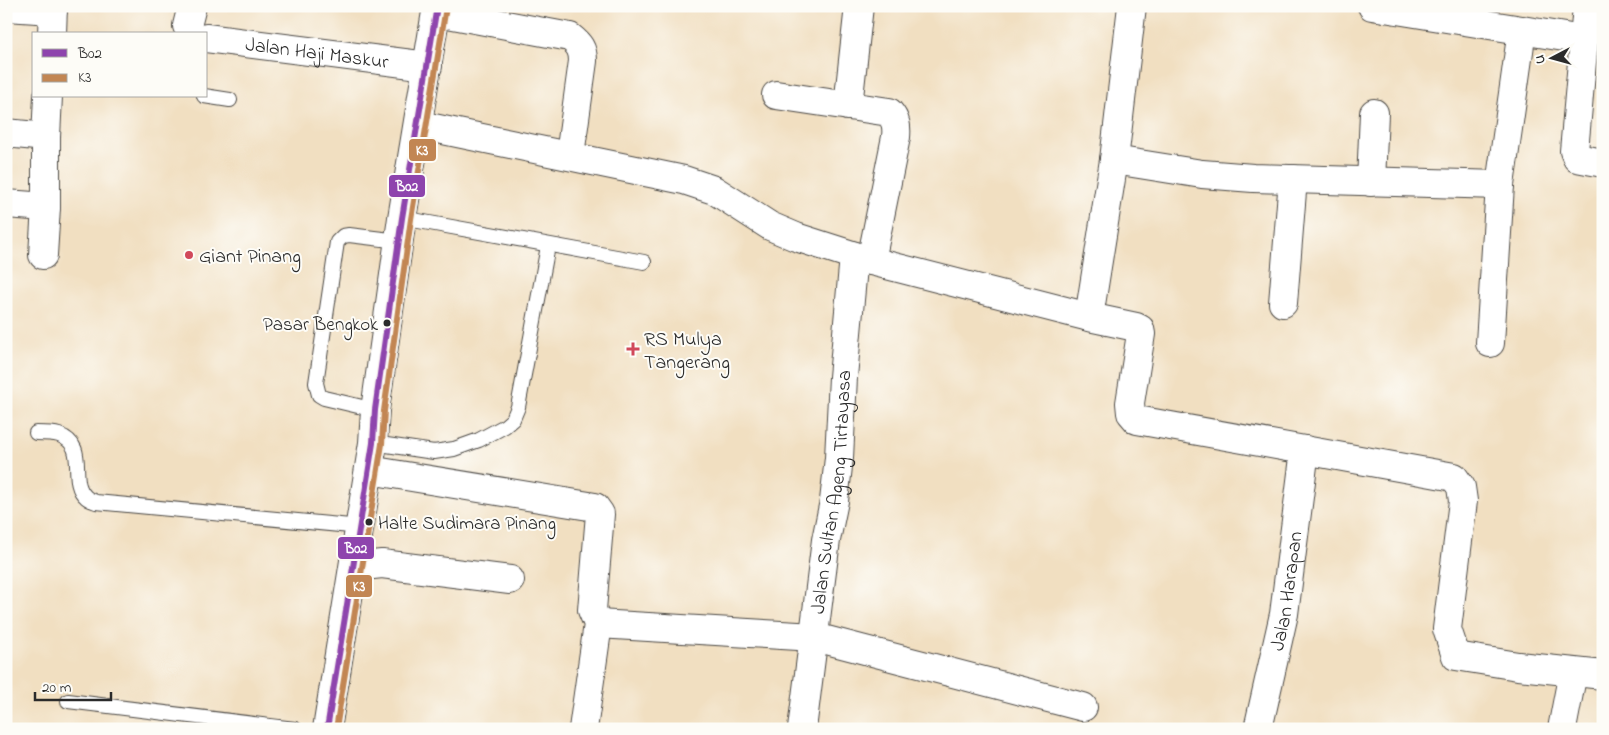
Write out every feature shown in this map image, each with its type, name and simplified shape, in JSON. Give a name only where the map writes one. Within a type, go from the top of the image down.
[{"type":"street","points":[[776,95],[848,106],[859,6]]},
{"type":"street","points":[[1089,317],[1114,160],[1132,6]]},
{"type":"street","points":[[1372,6],[1583,40]]},
{"type":"street","points":[[1587,6],[1574,151],[1577,158],[1603,163]]},
{"type":"street","points":[[6,7],[53,17]]},
{"type":"street","points":[[328,729],[373,444],[375,410],[401,230],[437,9],[570,37],[577,42],[583,50],[583,61],[570,155]]},
{"type":"street","name":"Jalan Haji Maskur","points":[[194,29],[428,66]]},
{"type":"street","points":[[1490,343],[1500,185],[1522,30]]},
{"type":"street","points":[[42,255],[46,207],[48,98]]},
{"type":"street","name":"Jalan Sultan Ageng Tirtayasa","points":[[802,729],[826,540],[834,501],[839,458],[844,377],[862,258],[896,128],[894,118],[889,112],[848,106]]},
{"type":"street","points":[[1372,182],[1374,113]]},
{"type":"street","points":[[419,125],[684,180],[714,190],[770,226],[796,237],[862,258],[1089,317],[1136,327],[1140,329],[1141,334],[1130,403],[1132,413],[1137,420],[1454,477],[1461,487],[1463,501],[1447,629],[1456,656],[1518,666],[1603,675]]},
{"type":"street","points":[[6,133],[46,137]]},
{"type":"street","points":[[1114,160],[1202,174],[1253,178],[1500,185]]},
{"type":"street","points":[[1283,303],[1293,179]]},
{"type":"street","points":[[6,204],[46,207]]},
{"type":"street","name":"Jalan Harapan","points":[[1258,729],[1284,614],[1305,450]]},
{"type":"street","points":[[368,470],[595,508],[600,514],[592,610],[598,624],[583,729]]},
{"type":"street","points":[[354,567],[382,564],[510,580]]},
{"type":"street","points":[[598,624],[815,637],[1083,706]]},
{"type":"street","points":[[1562,729],[1573,672]]},
{"type":"lane","points":[[208,97],[230,100]]},
{"type":"lane","points":[[375,410],[319,396],[316,384],[337,242],[344,236],[401,230],[548,246],[644,262]]},
{"type":"lane","points":[[373,444],[434,452],[454,449],[479,440],[505,426],[513,418],[518,407],[548,246]]},
{"type":"lane","points":[[36,432],[59,435],[72,443],[76,453],[78,486],[85,496],[96,502],[360,527]]},
{"type":"lane","points":[[68,701],[295,729]]},
{"type":"transit line","name":"B02","points":[[327,729],[373,443],[375,410],[402,218],[437,6]]},
{"type":"transit line","name":"K3","points":[[336,729],[382,444],[384,411],[411,219],[446,7]]},
{"type":"place","name":"Giant Pinang","points":[[189,255]]},
{"type":"place","name":"Pasar Bengkok","points":[[387,323]]},
{"type":"place","name":"RS Mulya Tangerang","points":[[633,349]]},
{"type":"place","name":"Halte Sudimara Pinang","points":[[369,522]]}]
